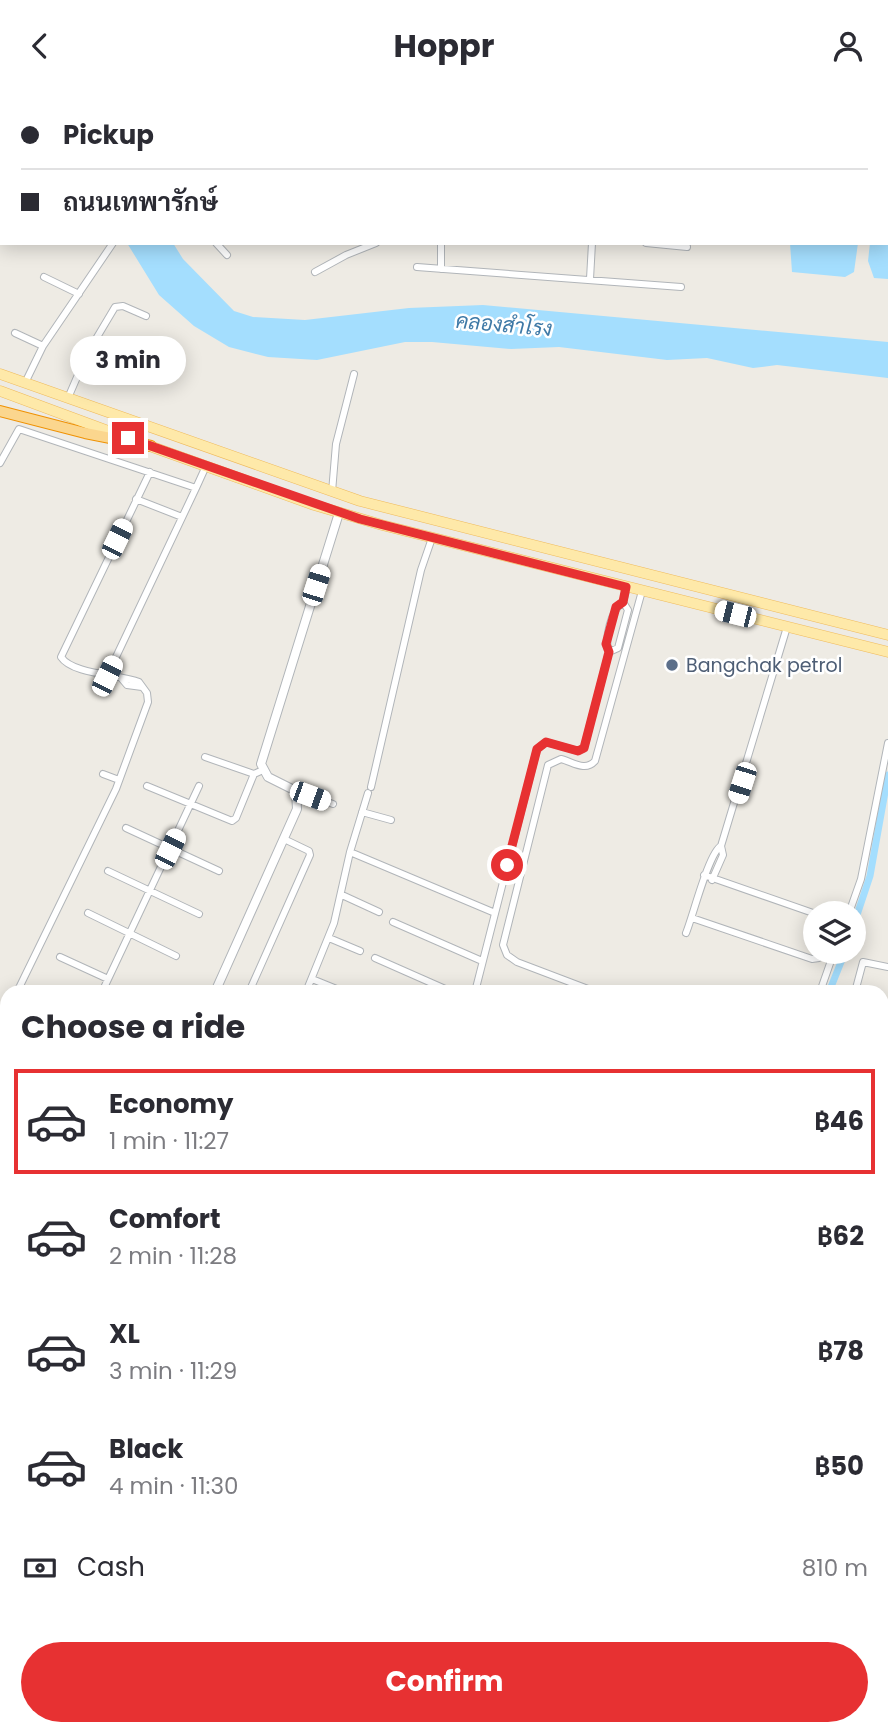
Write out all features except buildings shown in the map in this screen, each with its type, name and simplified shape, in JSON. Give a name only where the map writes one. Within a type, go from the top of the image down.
[{"type":"highway","points":[[0,411],[85,433],[151,446]]},
{"type":"main road","points":[[0,374],[332,492],[432,521],[888,635]]},
{"type":"main road","points":[[0,391],[339,513],[888,652]]},
{"type":"street","points":[[25,383],[43,346],[112,245]]},
{"type":"street","points":[[218,245],[227,255]]},
{"type":"street","points":[[315,272],[371,245]]},
{"type":"street","points":[[441,245],[441,269]]},
{"type":"street","points":[[590,279],[592,245]]},
{"type":"street","points":[[666,245],[687,247]]},
{"type":"street","points":[[417,267],[681,287]]},
{"type":"street","points":[[44,277],[79,294]]},
{"type":"street","points":[[68,398],[87,354],[115,307],[123,306],[146,316]]},
{"type":"street","points":[[15,333],[43,346]]},
{"type":"street","points":[[332,492],[336,444],[354,374]]},
{"type":"street","points":[[0,463],[19,429],[196,488]]},
{"type":"street","points":[[107,676],[206,466]]},
{"type":"street","points":[[20,985],[119,780],[148,702],[139,682],[107,676],[67,663],[61,657],[150,472]]},
{"type":"street","points":[[136,499],[182,517]]},
{"type":"street","points":[[147,786],[232,821],[261,764],[339,513]]},
{"type":"street","points":[[309,985],[329,938],[342,895],[350,852],[370,790],[421,570],[432,538]]},
{"type":"street","points":[[477,985],[537,749],[546,742],[582,750],[609,652],[606,644],[616,607],[623,602],[626,587]]},
{"type":"street","points":[[578,985],[511,958],[504,951],[504,937],[548,765],[561,759],[581,766],[595,761],[642,591]]},
{"type":"street","points":[[609,652],[618,648],[621,639],[628,610],[623,602]]},
{"type":"street","points":[[704,884],[713,879],[723,855],[721,846],[787,627]]},
{"type":"street","points":[[853,901],[861,879],[873,806],[888,743]]},
{"type":"street","points":[[205,757],[258,772],[296,791],[333,804]]},
{"type":"street","points":[[103,774],[119,780]]},
{"type":"street","points":[[105,985],[199,786]]},
{"type":"street","points":[[218,985],[297,809],[296,791]]},
{"type":"street","points":[[362,812],[391,820]]},
{"type":"street","points":[[126,828],[219,871]]},
{"type":"street","points":[[252,985],[310,855],[309,851],[284,839]]},
{"type":"street","points":[[686,933],[704,884],[704,875],[716,849],[721,846]]},
{"type":"street","points":[[350,852],[495,913]]},
{"type":"street","points":[[108,871],[199,914]]},
{"type":"street","points":[[704,875],[803,909]]},
{"type":"street","points":[[342,895],[379,912]]},
{"type":"street","points":[[88,913],[176,956]]},
{"type":"street","points":[[692,918],[803,956]]},
{"type":"street","points":[[393,922],[482,961]]},
{"type":"street","points":[[329,938],[360,951]]},
{"type":"street","points":[[60,957],[108,979]]},
{"type":"street","points":[[375,958],[436,985]]},
{"type":"street","points":[[857,985],[863,961],[888,967]]},
{"type":"street","points":[[822,985],[830,964]]},
{"type":"street","points":[[312,979],[327,985]]},
{"type":"water","name":"คลองสำโรง","points":[[128,245],[174,245],[183,259],[234,311],[253,317],[305,320],[409,308],[483,305],[888,342],[888,378],[777,365],[753,368],[707,358],[667,360],[559,347],[511,349],[432,342],[405,342],[317,360],[268,357],[229,347],[194,326],[159,295]]},
{"type":"water","points":[[790,245],[858,245],[854,272],[845,277],[792,272]]},
{"type":"water","points":[[870,245],[888,245],[888,279],[874,278],[868,261]]},
{"type":"waterway","points":[[862,901],[870,876],[888,775]]},
{"type":"waterway","points":[[832,985],[840,964]]},
{"type":"place","name":"Bangchak petrol","points":[[672,665]]},
{"type":"route","points":[[128,438],[360,519],[626,587],[623,602],[616,607],[606,644],[609,652],[584,748],[578,751],[553,743],[540,744],[507,865]]}]
